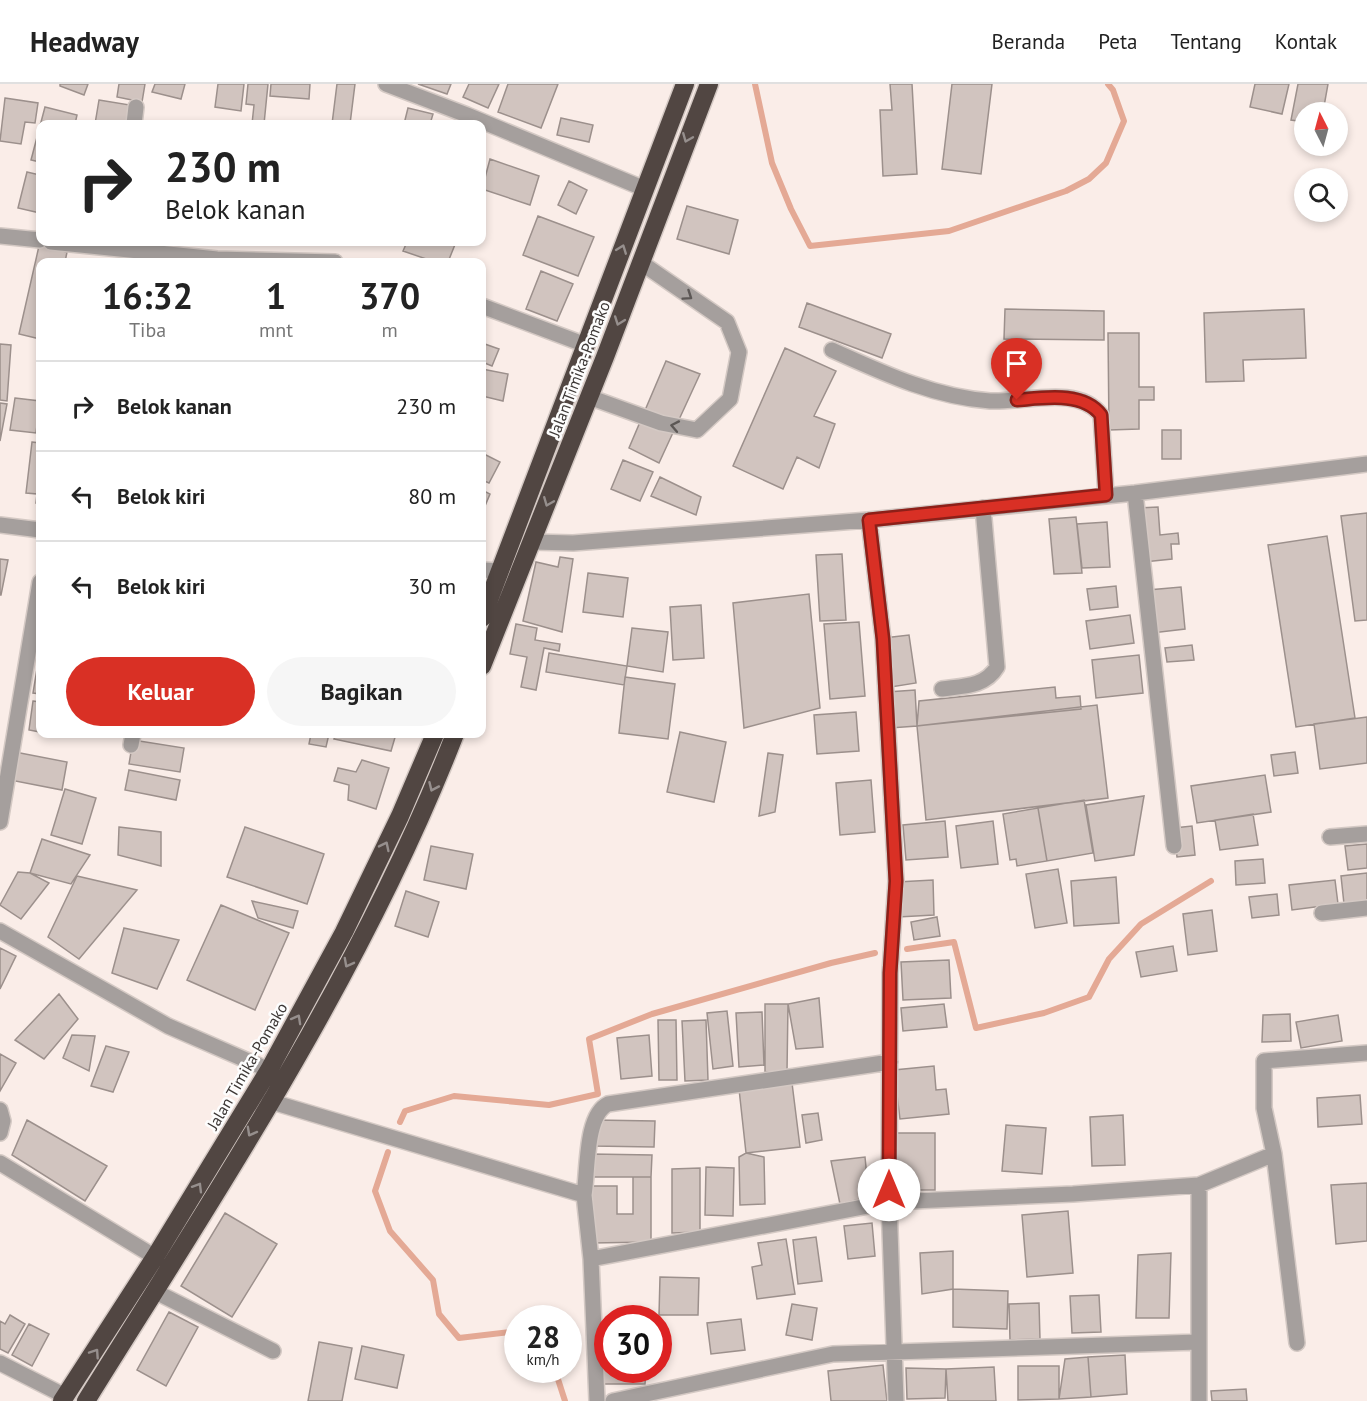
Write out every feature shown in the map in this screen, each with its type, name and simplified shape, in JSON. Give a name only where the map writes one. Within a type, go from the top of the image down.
[{"type":"highway","name":"Jalan Timika-Pomako","points":[[486,608],[685,84]]},
{"type":"highway","name":"Jalan Timika-Pomako","points":[[486,656],[589,397],[709,84]]},
{"type":"highway","name":"Jalan Timika-Pomako","points":[[63,1398],[155,1257],[269,1070],[344,932],[400,816],[433,738]]},
{"type":"highway","points":[[86,1401],[213,1202],[360,940],[416,827],[453,738]]},
{"type":"street","points":[[386,84],[481,120]]},
{"type":"street","points":[[134,120],[136,107]]},
{"type":"street","points":[[486,122],[645,189]]},
{"type":"street","points":[[0,236],[36,240]]},
{"type":"street","points":[[83,246],[189,258]]},
{"type":"street","points":[[589,397],[661,423],[697,430],[730,399],[739,352],[727,322],[640,262]]},
{"type":"street","points":[[486,308],[586,345]]},
{"type":"street","points":[[832,350],[905,382],[940,393],[991,401],[1062,398],[1078,400],[1096,408],[1101,415],[1106,495]]},
{"type":"street","points":[[532,542],[573,543],[869,520],[1136,493],[1367,464]]},
{"type":"street","points":[[1136,493],[1174,846]]},
{"type":"street","points":[[942,689],[972,686],[990,678],[997,667],[983,508]]},
{"type":"street","points":[[869,520],[883,639],[896,881],[890,973],[889,1202],[892,1351],[896,1401]]},
{"type":"street","points":[[0,525],[36,530]]},
{"type":"street","points":[[486,570],[500,571]]},
{"type":"street","points":[[0,822],[36,606]]},
{"type":"street","points":[[1330,837],[1367,834]]},
{"type":"street","points":[[1322,913],[1367,908]]},
{"type":"street","points":[[0,931],[168,1026],[269,1070]]},
{"type":"street","points":[[1297,1343],[1274,1154],[1264,1108],[1264,1061],[1367,1053]]},
{"type":"street","points":[[597,1401],[591,1259],[584,1195],[593,1120],[600,1108],[608,1104],[890,1062]]},
{"type":"street","points":[[269,1101],[440,1150],[584,1195]]},
{"type":"street","points":[[0,1110],[3,1121],[0,1133]]},
{"type":"street","points":[[591,1259],[889,1202],[1073,1194],[1199,1185],[1274,1154]]},
{"type":"street","points":[[0,1162],[155,1257]]},
{"type":"street","points":[[1199,1185],[1199,1401]]},
{"type":"street","points":[[154,1292],[273,1351]]},
{"type":"street","points":[[613,1401],[794,1360],[833,1354],[1198,1342]]},
{"type":"street","points":[[0,1363],[63,1398]]},
{"type":"building","points":[[60,84],[88,84],[84,95],[60,86]]},
{"type":"building","points":[[119,84],[145,84],[142,102],[117,97]]},
{"type":"building","points":[[155,84],[185,84],[181,99],[152,92]]},
{"type":"building","points":[[218,84],[244,84],[241,111],[215,107]]},
{"type":"building","points":[[248,84],[268,84],[264,120],[252,120],[254,105],[246,104]]},
{"type":"building","points":[[271,84],[310,84],[309,99],[270,96]]},
{"type":"building","points":[[337,84],[355,84],[350,120],[332,120]]},
{"type":"building","points":[[418,84],[451,84],[447,94]]},
{"type":"building","points":[[469,84],[499,84],[488,108],[463,97]]},
{"type":"building","points":[[508,84],[558,84],[541,128],[498,112]]},
{"type":"building","points":[[890,84],[912,84],[917,174],[883,176],[880,110],[892,110]]},
{"type":"building","points":[[952,84],[992,84],[981,174],[942,169]]},
{"type":"building","points":[[1255,84],[1289,84],[1282,114],[1250,107]]},
{"type":"building","points":[[1298,84],[1328,84],[1325,102],[1294,102]]},
{"type":"building","points":[[5,98],[38,103],[35,123],[25,122],[21,144],[0,141]]},
{"type":"building","points":[[99,100],[130,105],[128,120],[96,120]]},
{"type":"building","points":[[1294,105],[1294,120],[1291,120]]},
{"type":"building","points":[[45,107],[77,115],[76,120],[42,120]]},
{"type":"building","points":[[408,108],[433,114],[431,120],[405,120]]},
{"type":"building","points":[[561,118],[593,125],[589,142],[557,135]]},
{"type":"building","points":[[36,141],[36,161],[31,160]]},
{"type":"building","points":[[490,159],[539,176],[530,205],[486,190],[486,174]]},
{"type":"building","points":[[27,172],[36,174],[36,212],[18,208]]},
{"type":"building","points":[[569,181],[587,190],[576,214],[558,205]]},
{"type":"building","points":[[687,206],[738,220],[729,254],[677,239]]},
{"type":"building","points":[[538,216],[594,237],[578,276],[523,255]]},
{"type":"building","points":[[39,246],[67,252],[66,258],[36,258]]},
{"type":"building","points":[[405,246],[454,246],[450,258],[423,258],[403,251]]},
{"type":"building","points":[[36,259],[36,338],[19,334]]},
{"type":"building","points":[[541,271],[573,284],[557,321],[526,309]]},
{"type":"building","points":[[807,303],[891,334],[882,358],[799,327]]},
{"type":"building","points":[[1005,309],[1104,311],[1104,340],[1004,339]]},
{"type":"building","points":[[1304,309],[1306,358],[1243,360],[1244,381],[1206,382],[1204,313]]},
{"type":"building","points":[[1108,333],[1139,333],[1139,387],[1154,387],[1154,400],[1139,400],[1139,429],[1109,430]]},
{"type":"building","points":[[0,344],[11,345],[7,401],[0,400]]},
{"type":"building","points":[[486,344],[499,349],[492,366],[486,364]]},
{"type":"building","points":[[785,348],[836,371],[814,416],[835,424],[819,468],[797,457],[783,489],[733,466]]},
{"type":"building","points":[[666,361],[700,374],[659,463],[629,448]]},
{"type":"building","points":[[486,370],[508,374],[503,401],[486,397]]},
{"type":"building","points":[[15,398],[36,401],[36,433],[10,430]]},
{"type":"building","points":[[0,403],[7,404],[0,441]]},
{"type":"building","points":[[1162,430],[1181,430],[1181,459],[1162,459]]},
{"type":"building","points":[[32,442],[36,442],[36,494],[26,493]]},
{"type":"building","points":[[486,455],[500,462],[489,483],[486,482]]},
{"type":"building","points":[[623,460],[653,472],[640,501],[611,489]]},
{"type":"building","points":[[660,477],[701,497],[696,515],[651,496]]},
{"type":"building","points":[[486,492],[490,494],[486,504]]},
{"type":"building","points":[[1158,507],[1160,535],[1178,533],[1179,544],[1171,544],[1172,559],[1144,562],[1138,508]]},
{"type":"building","points":[[1367,513],[1367,620],[1355,621],[1341,516]]},
{"type":"building","points":[[1076,517],[1082,573],[1054,574],[1049,519]]},
{"type":"building","points":[[1107,522],[1110,567],[1082,568],[1077,524]]},
{"type":"building","points":[[1327,536],[1355,718],[1296,727],[1268,545]]},
{"type":"building","points":[[842,554],[846,620],[820,621],[816,555]]},
{"type":"building","points":[[560,557],[573,559],[562,632],[523,621],[536,562],[558,567]]},
{"type":"building","points":[[0,559],[8,560],[1,595],[0,595]]},
{"type":"building","points":[[588,573],[628,578],[623,617],[583,612]]},
{"type":"building","points":[[1116,586],[1118,607],[1090,610],[1087,589]]},
{"type":"building","points":[[1181,587],[1185,629],[1152,633],[1148,590]]},
{"type":"building","points":[[809,594],[820,708],[744,728],[733,603]]},
{"type":"building","points":[[701,605],[704,658],[673,660],[670,607]]},
{"type":"building","points":[[1130,615],[1134,643],[1090,649],[1086,621]]},
{"type":"building","points":[[859,622],[865,696],[830,699],[824,624]]},
{"type":"building","points":[[516,624],[537,628],[535,640],[560,644],[559,651],[544,648],[536,690],[521,687],[527,657],[510,654]]},
{"type":"building","points":[[632,628],[668,632],[663,672],[627,666]]},
{"type":"building","points":[[909,635],[916,683],[891,687],[884,638]]},
{"type":"building","points":[[1192,645],[1194,660],[1167,662],[1165,648]]},
{"type":"building","points":[[549,653],[627,666],[624,685],[546,672]]},
{"type":"building","points":[[1139,655],[1143,693],[1096,698],[1092,660]]},
{"type":"building","points":[[36,675],[36,693],[33,693]]},
{"type":"building","points":[[625,677],[675,684],[668,739],[619,733]]},
{"type":"building","points":[[1055,687],[1056,698],[1080,696],[1081,709],[917,726],[919,701]]},
{"type":"building","points":[[915,690],[917,726],[890,728],[887,692]]},
{"type":"building","points":[[33,701],[36,701],[36,731],[29,730]]},
{"type":"building","points":[[1097,705],[1108,798],[926,820],[917,726]]},
{"type":"building","points":[[856,712],[859,751],[817,754],[814,715]]},
{"type":"building","points":[[1367,717],[1367,763],[1320,769],[1314,724]]},
{"type":"building","points":[[680,732],[726,742],[714,802],[667,792]]},
{"type":"building","points":[[310,738],[328,738],[326,747],[309,744]]},
{"type":"building","points":[[334,738],[395,738],[391,751]]},
{"type":"building","points":[[133,740],[184,748],[180,772],[129,764]]},
{"type":"building","points":[[15,752],[67,762],[62,790],[10,780]]},
{"type":"building","points":[[1295,752],[1298,773],[1274,776],[1271,755]]},
{"type":"building","points":[[768,753],[783,755],[775,812],[759,816]]},
{"type":"building","points":[[362,760],[389,768],[376,809],[348,800],[349,785],[334,781],[338,768],[356,772]]},
{"type":"building","points":[[129,770],[180,780],[176,800],[125,790]]},
{"type":"building","points":[[1265,775],[1271,812],[1197,823],[1191,786]]},
{"type":"building","points":[[871,780],[875,832],[840,835],[836,783]]},
{"type":"building","points":[[65,789],[96,798],[82,844],[51,835]]},
{"type":"building","points":[[1144,796],[1134,855],[1095,861],[1086,805]]},
{"type":"building","points":[[1084,800],[1093,853],[1047,861],[1038,808]]},
{"type":"building","points":[[1038,808],[1047,861],[1017,866],[1016,859],[1010,860],[1003,814]]},
{"type":"building","points":[[1253,814],[1258,845],[1220,850],[1215,820]]},
{"type":"building","points":[[945,821],[948,857],[906,860],[903,825]]},
{"type":"building","points":[[993,821],[998,864],[961,868],[956,826]]},
{"type":"building","points":[[1192,826],[1195,855],[1177,857],[1174,828]]},
{"type":"building","points":[[119,827],[161,832],[161,866],[118,855]]},
{"type":"building","points":[[245,827],[324,854],[307,904],[227,877]]},
{"type":"building","points":[[42,839],[90,855],[71,884],[30,873]]},
{"type":"building","points":[[1367,844],[1367,868],[1348,870],[1345,846]]},
{"type":"building","points":[[431,846],[473,854],[466,889],[424,880]]},
{"type":"building","points":[[1263,859],[1265,883],[1236,885],[1235,861]]},
{"type":"building","points":[[1058,869],[1067,923],[1035,928],[1026,874]]},
{"type":"building","points":[[18,872],[30,873],[49,883],[21,919],[0,905]]},
{"type":"building","points":[[1367,873],[1367,901],[1344,904],[1341,876]]},
{"type":"building","points":[[77,876],[137,890],[79,959],[48,937]]},
{"type":"building","points":[[1116,877],[1119,923],[1074,926],[1071,881]]},
{"type":"building","points":[[933,880],[934,915],[898,917],[897,882]]},
{"type":"building","points":[[1335,880],[1338,904],[1292,910],[1289,885]]},
{"type":"building","points":[[406,891],[439,902],[428,937],[395,926]]},
{"type":"building","points":[[1277,894],[1279,915],[1252,918],[1249,897]]},
{"type":"building","points":[[252,901],[298,911],[293,928],[258,918]]},
{"type":"building","points":[[221,905],[289,933],[255,1010],[187,980]]},
{"type":"building","points":[[1212,910],[1217,951],[1188,955],[1183,914]]},
{"type":"building","points":[[937,917],[940,936],[914,940],[911,922]]},
{"type":"building","points":[[124,928],[179,940],[157,989],[112,973]]},
{"type":"building","points":[[1173,946],[1177,971],[1141,977],[1136,952]]},
{"type":"building","points":[[0,948],[16,956],[0,989]]},
{"type":"building","points":[[949,960],[951,998],[903,1000],[901,962]]},
{"type":"building","points":[[59,994],[78,1019],[44,1059],[15,1040]]},
{"type":"building","points":[[819,998],[823,1047],[796,1049],[788,1004]]},
{"type":"building","points":[[765,1004],[788,1004],[787,1072],[765,1072]]},
{"type":"building","points":[[944,1004],[947,1027],[903,1031],[901,1008]]},
{"type":"building","points":[[727,1011],[733,1066],[713,1069],[707,1013]]},
{"type":"building","points":[[762,1012],[764,1065],[739,1067],[736,1013]]},
{"type":"building","points":[[1290,1014],[1291,1041],[1262,1042],[1263,1015]]},
{"type":"building","points":[[1338,1015],[1342,1041],[1301,1048],[1296,1022]]},
{"type":"building","points":[[658,1020],[676,1020],[677,1080],[659,1080]]},
{"type":"building","points":[[706,1020],[708,1080],[685,1081],[682,1021]]},
{"type":"building","points":[[72,1035],[95,1036],[89,1071],[63,1058]]},
{"type":"building","points":[[649,1035],[652,1076],[621,1079],[617,1038]]},
{"type":"building","points":[[106,1046],[129,1052],[113,1092],[91,1086]]},
{"type":"building","points":[[0,1054],[16,1063],[0,1091]]},
{"type":"building","points":[[934,1066],[936,1090],[946,1089],[949,1114],[900,1119],[894,1070]]},
{"type":"building","points":[[792,1083],[800,1147],[746,1153],[739,1089]]},
{"type":"building","points":[[1360,1095],[1362,1124],[1318,1127],[1317,1098]]},
{"type":"building","points":[[818,1113],[822,1140],[806,1143],[802,1115]]},
{"type":"building","points":[[1123,1115],[1125,1165],[1092,1166],[1090,1117]]},
{"type":"building","points":[[27,1120],[107,1166],[85,1201],[12,1155]]},
{"type":"building","points":[[594,1120],[655,1121],[654,1147],[593,1146]]},
{"type":"building","points":[[1006,1125],[1046,1128],[1042,1174],[1002,1171]]},
{"type":"building","points":[[891,1133],[935,1133],[935,1190],[891,1190]]},
{"type":"building","points":[[746,1153],[764,1157],[765,1204],[740,1205],[739,1157]]},
{"type":"building","points":[[591,1154],[652,1155],[651,1177],[591,1177]]},
{"type":"building","points":[[865,1157],[869,1197],[840,1204],[831,1161]]},
{"type":"building","points":[[706,1167],[734,1168],[733,1216],[705,1215]]},
{"type":"building","points":[[700,1168],[700,1232],[672,1233],[672,1169]]},
{"type":"building","points":[[633,1177],[651,1177],[651,1242],[592,1243],[592,1186],[617,1186],[617,1214],[633,1214]]},
{"type":"building","points":[[1367,1183],[1367,1241],[1336,1244],[1331,1185]]},
{"type":"building","points":[[1068,1211],[1073,1273],[1027,1277],[1022,1215]]},
{"type":"building","points":[[225,1213],[277,1244],[232,1317],[181,1286]]},
{"type":"building","points":[[872,1223],[875,1256],[848,1259],[844,1226]]},
{"type":"building","points":[[816,1237],[822,1281],[798,1284],[793,1240]]},
{"type":"building","points":[[786,1239],[795,1294],[757,1299],[752,1267],[762,1265],[758,1243]]},
{"type":"building","points":[[953,1251],[953,1289],[922,1294],[920,1253]]},
{"type":"building","points":[[1171,1253],[1169,1318],[1136,1318],[1138,1255]]},
{"type":"building","points":[[660,1277],[699,1278],[698,1315],[672,1315],[672,1305],[659,1305]]},
{"type":"building","points":[[953,1289],[1008,1291],[1007,1329],[953,1327]]},
{"type":"building","points":[[1099,1295],[1101,1332],[1072,1333],[1070,1296]]},
{"type":"building","points":[[1039,1303],[1040,1339],[1010,1340],[1009,1304]]},
{"type":"building","points":[[792,1304],[817,1308],[812,1340],[786,1335]]},
{"type":"building","points":[[169,1312],[198,1327],[166,1386],[137,1370]]},
{"type":"building","points":[[10,1315],[25,1324],[8,1353],[0,1349],[0,1321],[5,1324]]},
{"type":"building","points":[[741,1319],[745,1350],[711,1354],[707,1323]]},
{"type":"building","points":[[29,1324],[49,1334],[32,1366],[12,1355]]},
{"type":"building","points":[[319,1342],[352,1348],[342,1401],[308,1401]]},
{"type":"building","points":[[362,1346],[404,1355],[397,1388],[355,1379]]},
{"type":"building","points":[[1125,1355],[1127,1394],[1091,1397],[1088,1357]]},
{"type":"building","points":[[1088,1357],[1091,1397],[1059,1399],[1065,1359]]},
{"type":"building","points":[[883,1365],[887,1401],[831,1401],[828,1371]]},
{"type":"building","points":[[1018,1366],[1059,1366],[1059,1399],[1018,1400]]},
{"type":"building","points":[[994,1367],[996,1401],[948,1401],[946,1369]]},
{"type":"building","points":[[906,1368],[946,1369],[945,1398],[907,1399]]},
{"type":"building","points":[[601,1383],[645,1383],[645,1384]]},
{"type":"building","points":[[1246,1389],[1247,1401],[1212,1401],[1211,1391]]},
{"type":"waterway","points":[[755,84],[772,163],[791,209],[810,246],[949,231],[1066,191],[1089,179],[1106,163],[1124,121],[1113,90],[1108,84]]},
{"type":"waterway","points":[[907,949],[954,942],[976,1028],[1044,1013],[1089,997],[1109,959],[1141,924],[1211,881]]},
{"type":"waterway","points":[[400,1122],[405,1111],[454,1096],[549,1105],[598,1094],[589,1039],[652,1014],[831,963],[875,953]]},
{"type":"waterway","points":[[388,1152],[375,1191],[390,1231],[433,1280],[439,1314],[459,1338],[504,1333]]},
{"type":"waterway","points":[[559,1383],[565,1401]]},
{"type":"route","points":[[889,1190],[890,973],[896,881],[883,639],[869,520],[1106,495],[1101,415],[1096,408],[1078,400],[1062,398],[1017,400]]}]
